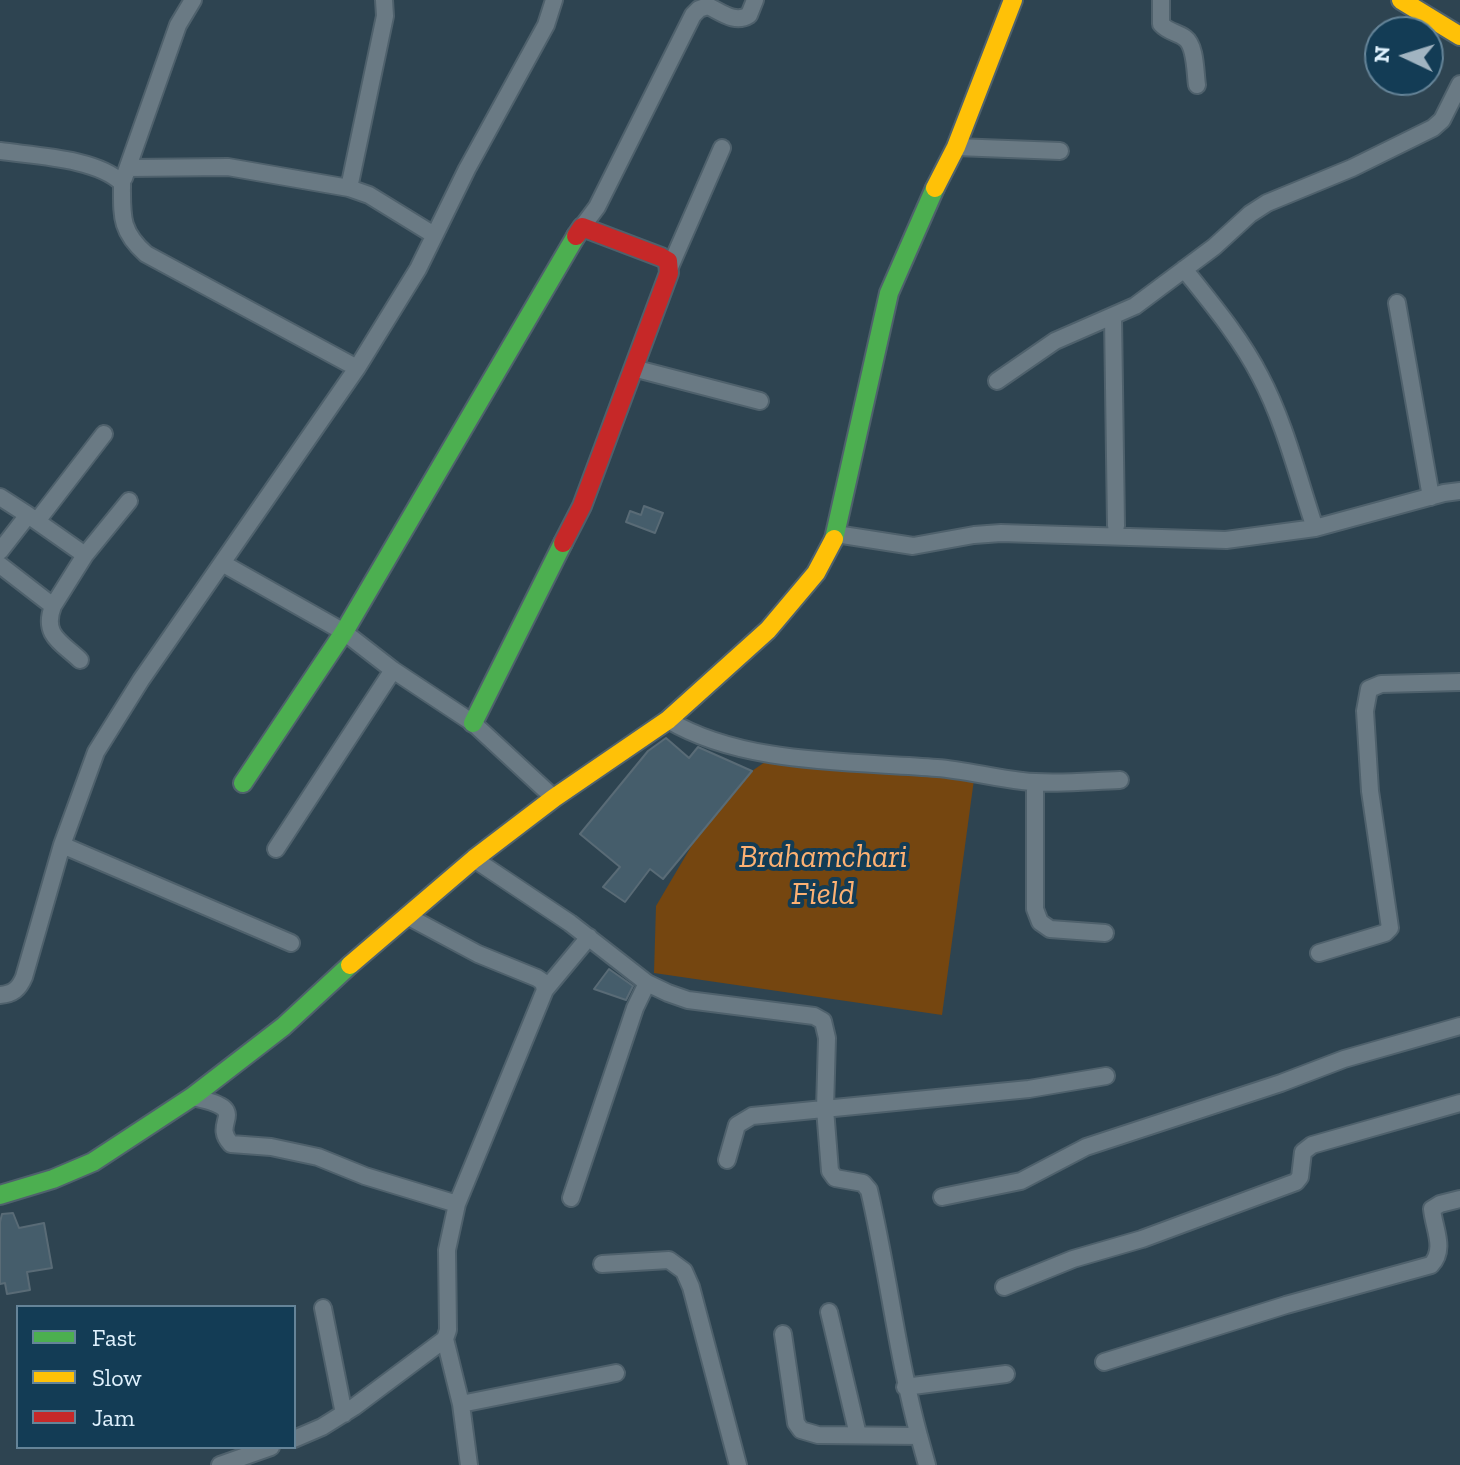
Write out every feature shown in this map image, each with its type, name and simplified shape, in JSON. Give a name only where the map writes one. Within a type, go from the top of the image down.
[{"type":"street","points":[[193,0],[178,25],[125,176],[123,225],[132,242],[146,254],[357,368]]},
{"type":"street","points":[[349,188],[385,16],[384,0]]},
{"type":"street","points":[[0,995],[9,995],[19,987],[24,977],[62,845],[96,752],[141,680],[357,368],[418,269],[467,169],[546,25],[554,0]]},
{"type":"street","points":[[243,783],[344,632],[608,187],[693,15],[708,6],[733,18],[746,18],[755,0]]},
{"type":"street","points":[[0,1195],[82,1168],[192,1097],[284,1026],[348,966],[474,859],[554,798],[668,720],[768,630],[788,608],[816,573],[836,534],[858,420],[889,293],[956,147],[1013,0]]},
{"type":"street","points":[[1161,0],[1161,24],[1172,33],[1183,36],[1191,46],[1197,85]]},
{"type":"street","points":[[1401,0],[1460,36]]},
{"type":"street","points":[[997,381],[1055,341],[1135,306],[1267,203],[1352,168],[1433,128],[1442,120],[1460,84]]},
{"type":"street","points":[[956,147],[1060,151]]},
{"type":"street","points":[[473,723],[582,506],[670,267],[722,148]]},
{"type":"street","points":[[0,151],[78,163],[125,176],[228,167],[349,188],[369,195],[434,235]]},
{"type":"street","points":[[582,227],[661,257],[668,261],[670,267]]},
{"type":"street","points":[[1184,269],[1222,317],[1260,375],[1279,419],[1315,528]]},
{"type":"street","points":[[1397,303],[1431,497]]},
{"type":"street","points":[[1113,317],[1116,526]]},
{"type":"street","points":[[633,368],[760,401]]},
{"type":"street","points":[[0,551],[33,518],[104,434]]},
{"type":"street","points":[[836,534],[913,546],[1001,533],[1226,540],[1315,528],[1460,491]]},
{"type":"street","points":[[0,497],[85,555]]},
{"type":"street","points":[[80,660],[51,632],[48,619],[85,555],[129,501]]},
{"type":"street","points":[[222,563],[344,632],[393,670],[473,723],[554,798]]},
{"type":"street","points":[[0,565],[53,606]]},
{"type":"street","points":[[276,849],[393,670]]},
{"type":"street","points":[[1319,953],[1385,933],[1390,928],[1370,791],[1365,711],[1369,689],[1381,684],[1460,682]]},
{"type":"street","points":[[668,720],[712,741],[775,755],[947,769],[1035,782],[1120,780]]},
{"type":"street","points":[[1035,782],[1037,916],[1050,929],[1105,933]]},
{"type":"street","points":[[62,845],[291,943]]},
{"type":"street","points":[[474,859],[589,937],[647,983],[688,1000],[820,1017],[826,1027],[827,1038],[825,1109],[832,1175],[841,1180],[863,1183],[869,1190],[898,1334],[905,1387],[927,1465]]},
{"type":"street","points":[[407,916],[478,954],[537,978],[543,982],[545,990]]},
{"type":"street","points":[[469,1465],[461,1404],[445,1339],[448,1330],[447,1250],[457,1204],[545,990],[589,937]]},
{"type":"street","points":[[571,1198],[635,1008],[647,983]]},
{"type":"street","points":[[942,1197],[1021,1181],[1086,1147],[1281,1083],[1311,1070],[1460,1026]]},
{"type":"street","points":[[727,1160],[737,1125],[752,1116],[1029,1089],[1106,1076]]},
{"type":"street","points":[[192,1097],[218,1102],[225,1107],[225,1133],[231,1144],[271,1147],[318,1157],[365,1176],[457,1204]]},
{"type":"street","points":[[1004,1287],[1073,1259],[1142,1239],[1296,1182],[1300,1177],[1303,1152],[1312,1145],[1460,1103]]},
{"type":"street","points":[[1104,1362],[1286,1305],[1431,1265],[1437,1259],[1439,1249],[1432,1209],[1460,1199]]},
{"type":"street","points":[[602,1264],[669,1260],[684,1271],[691,1287],[738,1465]]},
{"type":"street","points":[[323,1308],[344,1414]]},
{"type":"street","points":[[829,1312],[858,1435]]},
{"type":"street","points":[[783,1334],[796,1423],[801,1430],[818,1435],[919,1436]]},
{"type":"street","points":[[296,1438],[344,1414],[445,1339]]},
{"type":"street","points":[[461,1404],[616,1373]]},
{"type":"street","points":[[905,1387],[1006,1374]]},
{"type":"street","points":[[220,1465],[265,1449]]},
{"type":"green space","name":"Brahamchari Field","points":[[775,755],[975,772],[942,1015],[654,973],[656,906],[695,840],[752,771]]},
{"type":"building","points":[[644,506],[663,513],[655,533],[626,522],[630,511],[641,515]]},
{"type":"building","points":[[666,738],[689,758],[698,747],[752,771],[663,879],[650,869],[625,902],[603,887],[620,867],[580,834],[648,751]]},
{"type":"building","points":[[609,969],[633,986],[626,1000],[594,989]]},
{"type":"building","points":[[13,1213],[19,1228],[44,1223],[52,1268],[27,1272],[30,1290],[7,1294],[5,1283],[0,1284],[0,1222],[2,1214]]},
{"type":"traffic: fast","points":[[834,539],[889,293],[935,188]]},
{"type":"traffic: fast","points":[[243,783],[344,632],[576,236]]},
{"type":"traffic: fast","points":[[473,723],[563,543]]},
{"type":"traffic: fast","points":[[0,1195],[53,1179],[93,1162],[192,1097],[284,1026],[350,965]]},
{"type":"traffic: slow","points":[[935,188],[956,147],[1013,0]]},
{"type":"traffic: slow","points":[[1401,0],[1460,36]]},
{"type":"traffic: slow","points":[[350,965],[474,859],[554,798],[668,720],[768,630],[816,573],[834,539]]},
{"type":"traffic: jam","points":[[563,543],[582,506],[669,273],[668,261],[661,257],[582,227],[576,236]]}]
